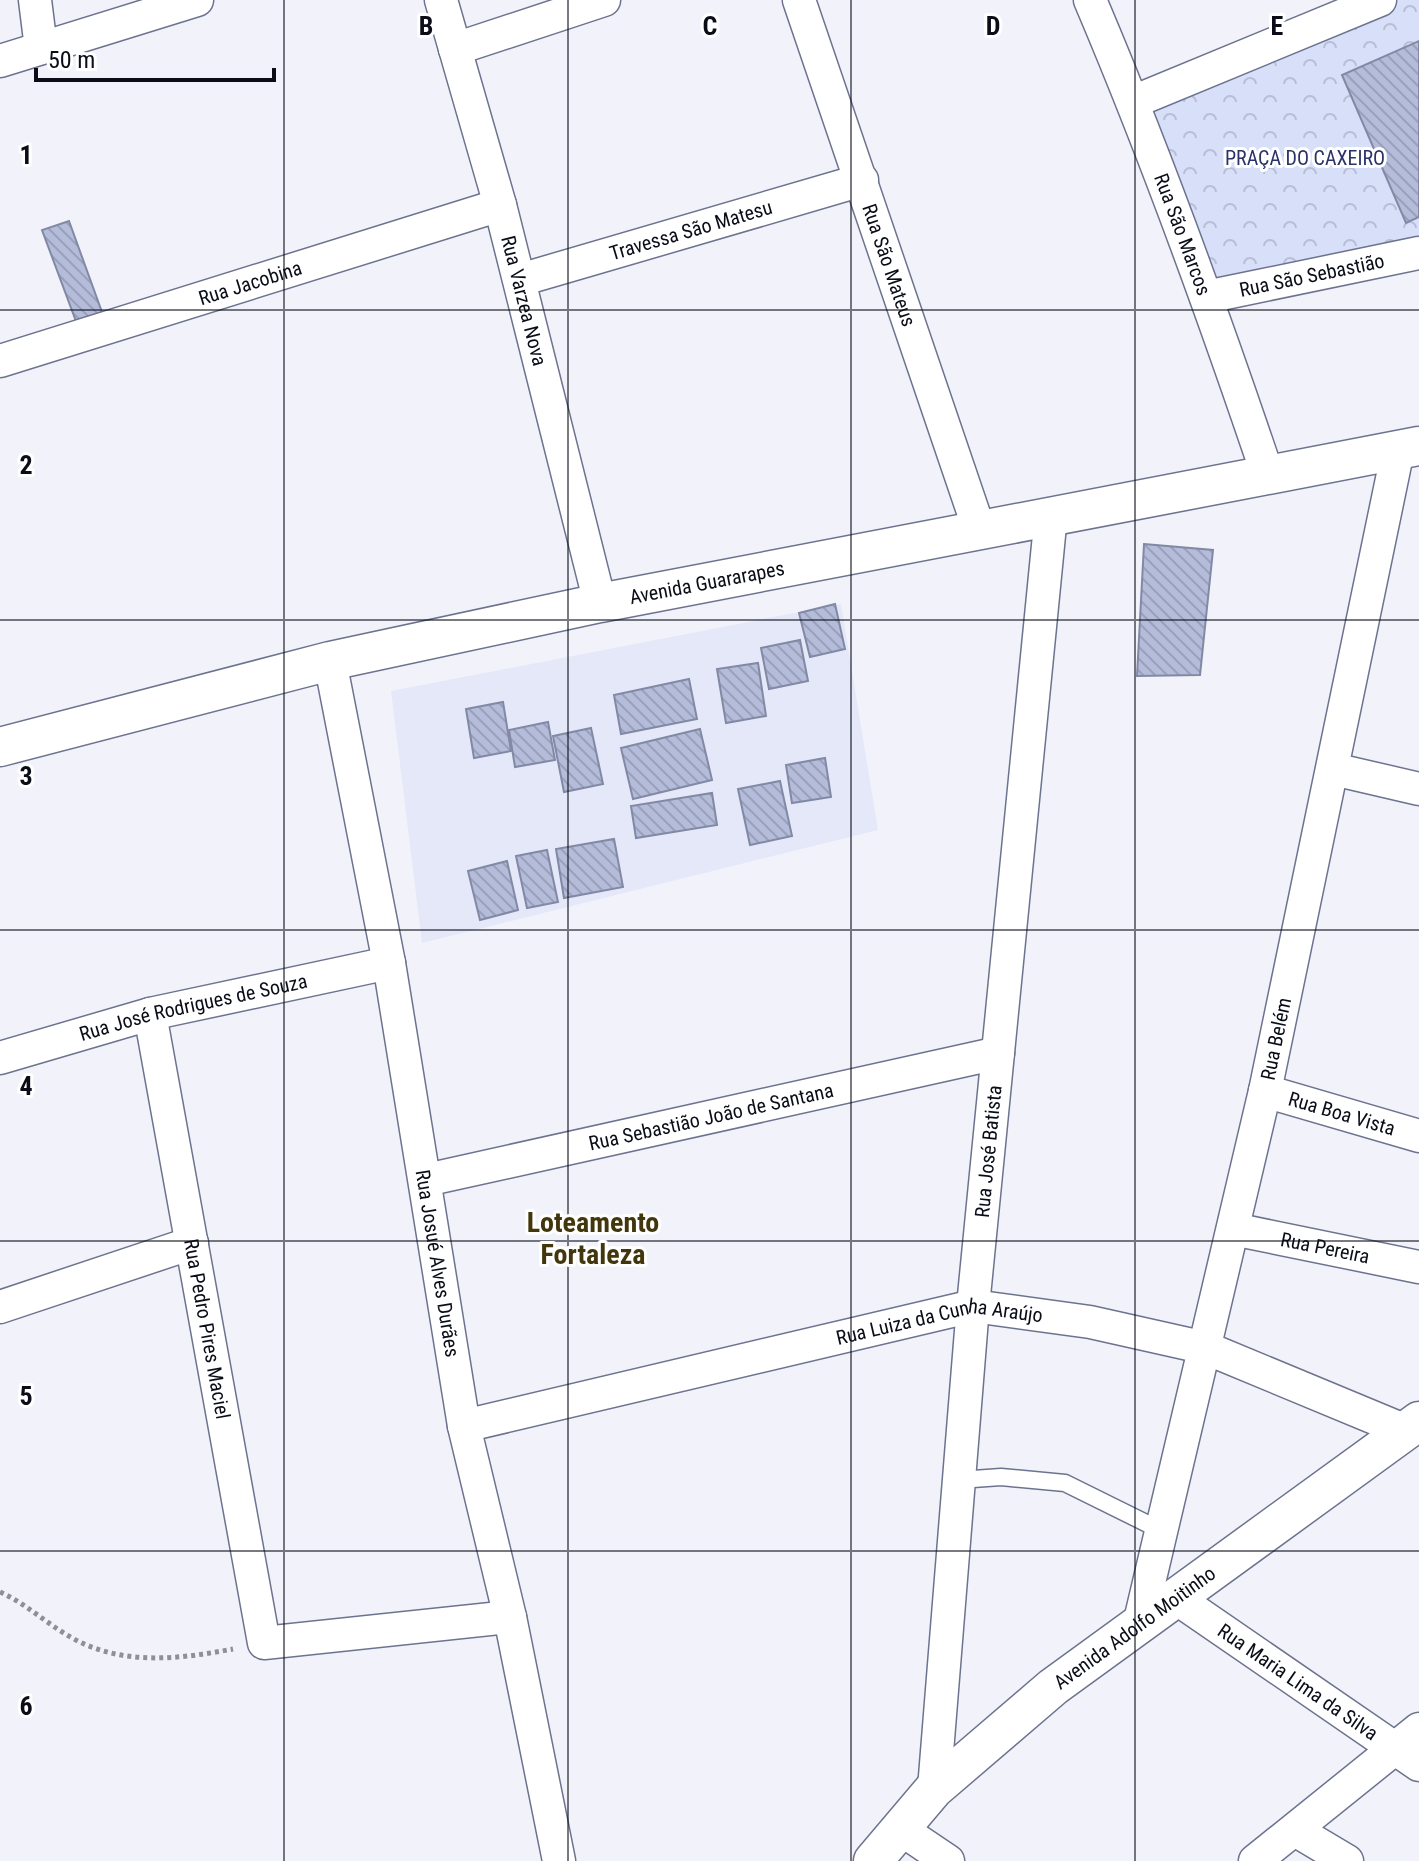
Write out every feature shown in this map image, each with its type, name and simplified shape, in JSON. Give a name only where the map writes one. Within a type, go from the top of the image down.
[{"type":"street","points":[[35,0],[41,48]]},
{"type":"street","points":[[0,61],[197,0]]},
{"type":"street","name":"Rua Varzea Nova","points":[[441,0],[520,280],[600,603]]},
{"type":"street","points":[[455,49],[604,0]]},
{"type":"street","name":"Rua São Mateus","points":[[799,0],[979,529]]},
{"type":"street","name":"Rua São Marcos","points":[[1090,0],[1133,102],[1206,297],[1267,473]]},
{"type":"street","points":[[1133,102],[1380,0]]},
{"type":"street","name":"Travessa São Matesu","points":[[520,280],[862,180]]},
{"type":"street","name":"Rua Jacobina","points":[[0,361],[500,205]]},
{"type":"street","name":"Rua São Sebastião","points":[[1206,297],[1419,253]]},
{"type":"street","name":"Avenida Guararapes","points":[[0,747],[330,661],[600,603],[1408,448]]},
{"type":"street","name":"Rua Belém","points":[[1139,1625],[1265,1091],[1333,769],[1408,448]]},
{"type":"street","name":"Rua José Batista","points":[[934,1789],[973,1306],[1051,515]]},
{"type":"street","name":"Rua Josué Alves Durães","points":[[330,661],[389,963],[464,1426],[510,1617],[559,1861]]},
{"type":"street","points":[[1333,769],[1419,789]]},
{"type":"street","name":"Rua José Rodrigues de Souza","points":[[0,1058],[150,1014],[389,963]]},
{"type":"street","name":"Rua Pedro Pires Maciel","points":[[150,1014],[264,1643]]},
{"type":"street","name":"Rua Sebastião João de Santana","points":[[426,1180],[998,1053]]},
{"type":"street","name":"Rua Boa Vista","points":[[1265,1091],[1419,1136]]},
{"type":"street","name":"Rua Pereira","points":[[1233,1229],[1419,1267]]},
{"type":"street","points":[[0,1307],[192,1243]]},
{"type":"street","name":"Rua Luiza da Cunha Araújo","points":[[464,1426],[973,1306],[1090,1322],[1206,1348],[1412,1426]]},
{"type":"street","name":"Avenida Adolfo Moitinho","points":[[873,1861],[934,1789],[1053,1687],[1412,1426]]},
{"type":"street","name":"Rua Maria Lima da Silva","points":[[1176,1598],[1406,1757]]},
{"type":"street","points":[[264,1643],[510,1617]]},
{"type":"street","points":[[1255,1861],[1295,1830],[1406,1757],[1419,1729]]},
{"type":"street","points":[[899,1828],[948,1861]]},
{"type":"street","points":[[1295,1830],[1347,1861]]},
{"type":"lane","points":[[959,1480],[1001,1477],[1065,1483],[1162,1531]]},
{"type":"path","points":[[0,1592],[74,1639],[131,1658],[207,1654],[264,1643]]},
{"type":"shaded area","points":[[841,604],[878,830],[422,943],[391,691]]},
{"type":"green space","name":"PRAÇA DO CAXEIRO","points":[[1399,0],[1419,0],[1419,247],[1210,291],[1140,106]]},
{"type":"building","points":[[1419,41],[1419,217],[1406,223],[1342,75]]},
{"type":"building","points":[[69,221],[103,315],[77,324],[42,230]]},
{"type":"building","points":[[1144,544],[1213,550],[1200,675],[1137,676]]},
{"type":"building","points":[[835,604],[845,649],[810,657],[799,613]]},
{"type":"building","points":[[800,640],[808,681],[769,689],[761,648]]},
{"type":"building","points":[[758,663],[766,716],[726,723],[717,669]]},
{"type":"building","points":[[689,679],[697,719],[621,734],[614,695]]},
{"type":"building","points":[[503,702],[511,751],[474,758],[466,709]]},
{"type":"building","points":[[548,722],[555,760],[515,767],[509,730]]},
{"type":"building","points":[[591,728],[603,784],[564,792],[553,736]]},
{"type":"building","points":[[700,729],[712,780],[633,799],[621,748]]},
{"type":"building","points":[[825,758],[831,797],[792,803],[786,765]]},
{"type":"building","points":[[780,781],[792,836],[750,845],[738,789]]},
{"type":"building","points":[[712,793],[717,825],[636,838],[631,806]]},
{"type":"building","points":[[614,839],[623,887],[564,898],[556,849]]},
{"type":"building","points":[[547,850],[558,902],[527,908],[516,856]]},
{"type":"building","points":[[507,861],[518,910],[480,920],[468,871]]},
{"type":"district","name":"Loteamento Fortaleza","points":[[593,1238]]}]
